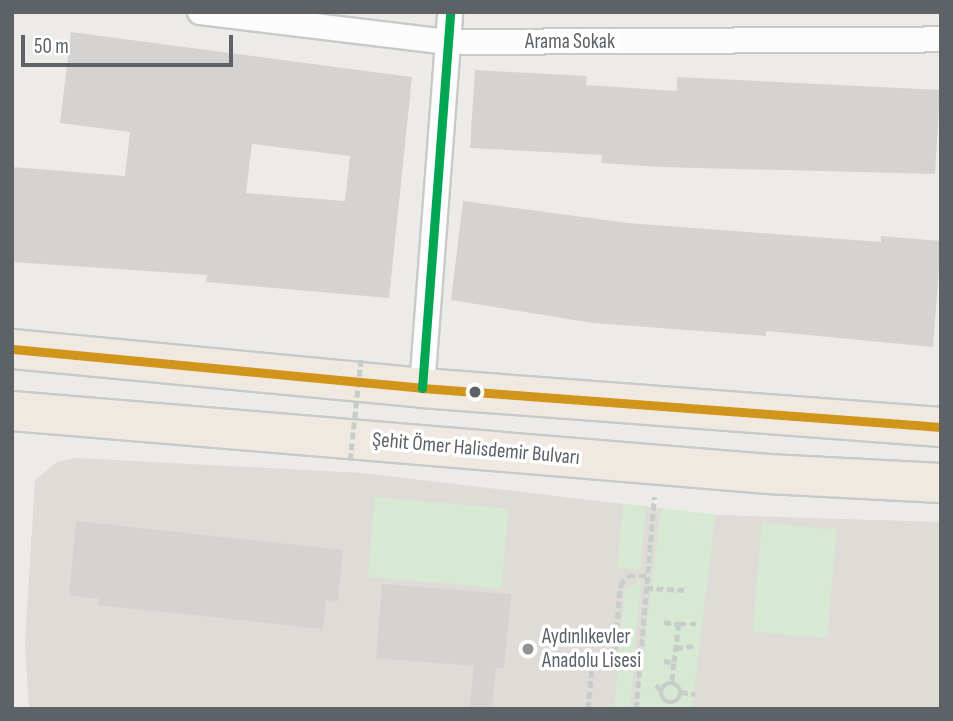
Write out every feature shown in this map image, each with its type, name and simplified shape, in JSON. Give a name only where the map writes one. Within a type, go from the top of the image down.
[{"type":"highway","points":[[12,349],[422,388],[941,427]]},
{"type":"highway","name":"Şehit Ömer Halisdemir Bulvarı","points":[[12,411],[657,465],[941,483]]},
{"type":"street","name":"Arama Sokak","points":[[200,12],[449,42],[941,39]]},
{"type":"street","points":[[422,388],[450,12]]},
{"type":"path","points":[[350,460],[362,357]]},
{"type":"path","points":[[636,709],[657,465]]},
{"type":"path","points":[[588,709],[592,665],[613,668],[620,585],[628,576],[647,576]]},
{"type":"path","points":[[646,588],[688,590]]},
{"type":"path","points":[[664,622],[696,624]]},
{"type":"path","points":[[672,683],[679,624]]},
{"type":"path","points":[[676,648],[693,646]]},
{"type":"path","points":[[664,661],[674,663]]},
{"type":"path","points":[[661,690],[672,683]]},
{"type":"path","points":[[672,683],[681,692],[695,694]]},
{"type":"path","points":[[656,685],[661,690],[667,706],[677,702],[681,692]]},
{"type":"shaded area","points":[[76,458],[362,473],[716,515],[941,522],[941,709],[29,709],[25,643],[35,480],[57,462]]},
{"type":"green space","points":[[375,497],[508,509],[502,588],[368,577]]},
{"type":"green space","points":[[623,504],[646,506],[640,570],[617,568]]},
{"type":"green space","points":[[661,508],[716,515],[692,709],[636,708]]},
{"type":"green space","points":[[762,523],[837,530],[827,638],[753,632]]},
{"type":"green space","points":[[641,580],[630,709],[614,709],[625,590]]},
{"type":"building","points":[[71,32],[412,77],[389,298],[206,282],[207,275],[12,262],[12,167],[125,176],[130,132],[60,123]],"holes":[[[252,144],[350,156],[345,201],[246,193]]]},
{"type":"building","points":[[475,70],[587,76],[586,85],[677,91],[677,77],[940,90],[935,174],[661,167],[601,163],[602,155],[470,148]]},
{"type":"building","points":[[463,201],[628,223],[881,242],[881,236],[941,241],[933,347],[766,331],[766,336],[593,323],[451,300]]},
{"type":"building","points":[[76,521],[343,550],[338,601],[326,600],[323,629],[98,605],[99,599],[69,595]]},
{"type":"building","points":[[382,584],[511,594],[504,668],[496,667],[492,709],[469,709],[474,666],[376,658]]},
{"type":"transit line","points":[[422,388],[450,12]]},
{"type":"transit line","points":[[12,349],[422,388],[941,427]]},
{"type":"place","name":"Aydınlıkevler Anadolu Lisesi","points":[[528,649]]}]
